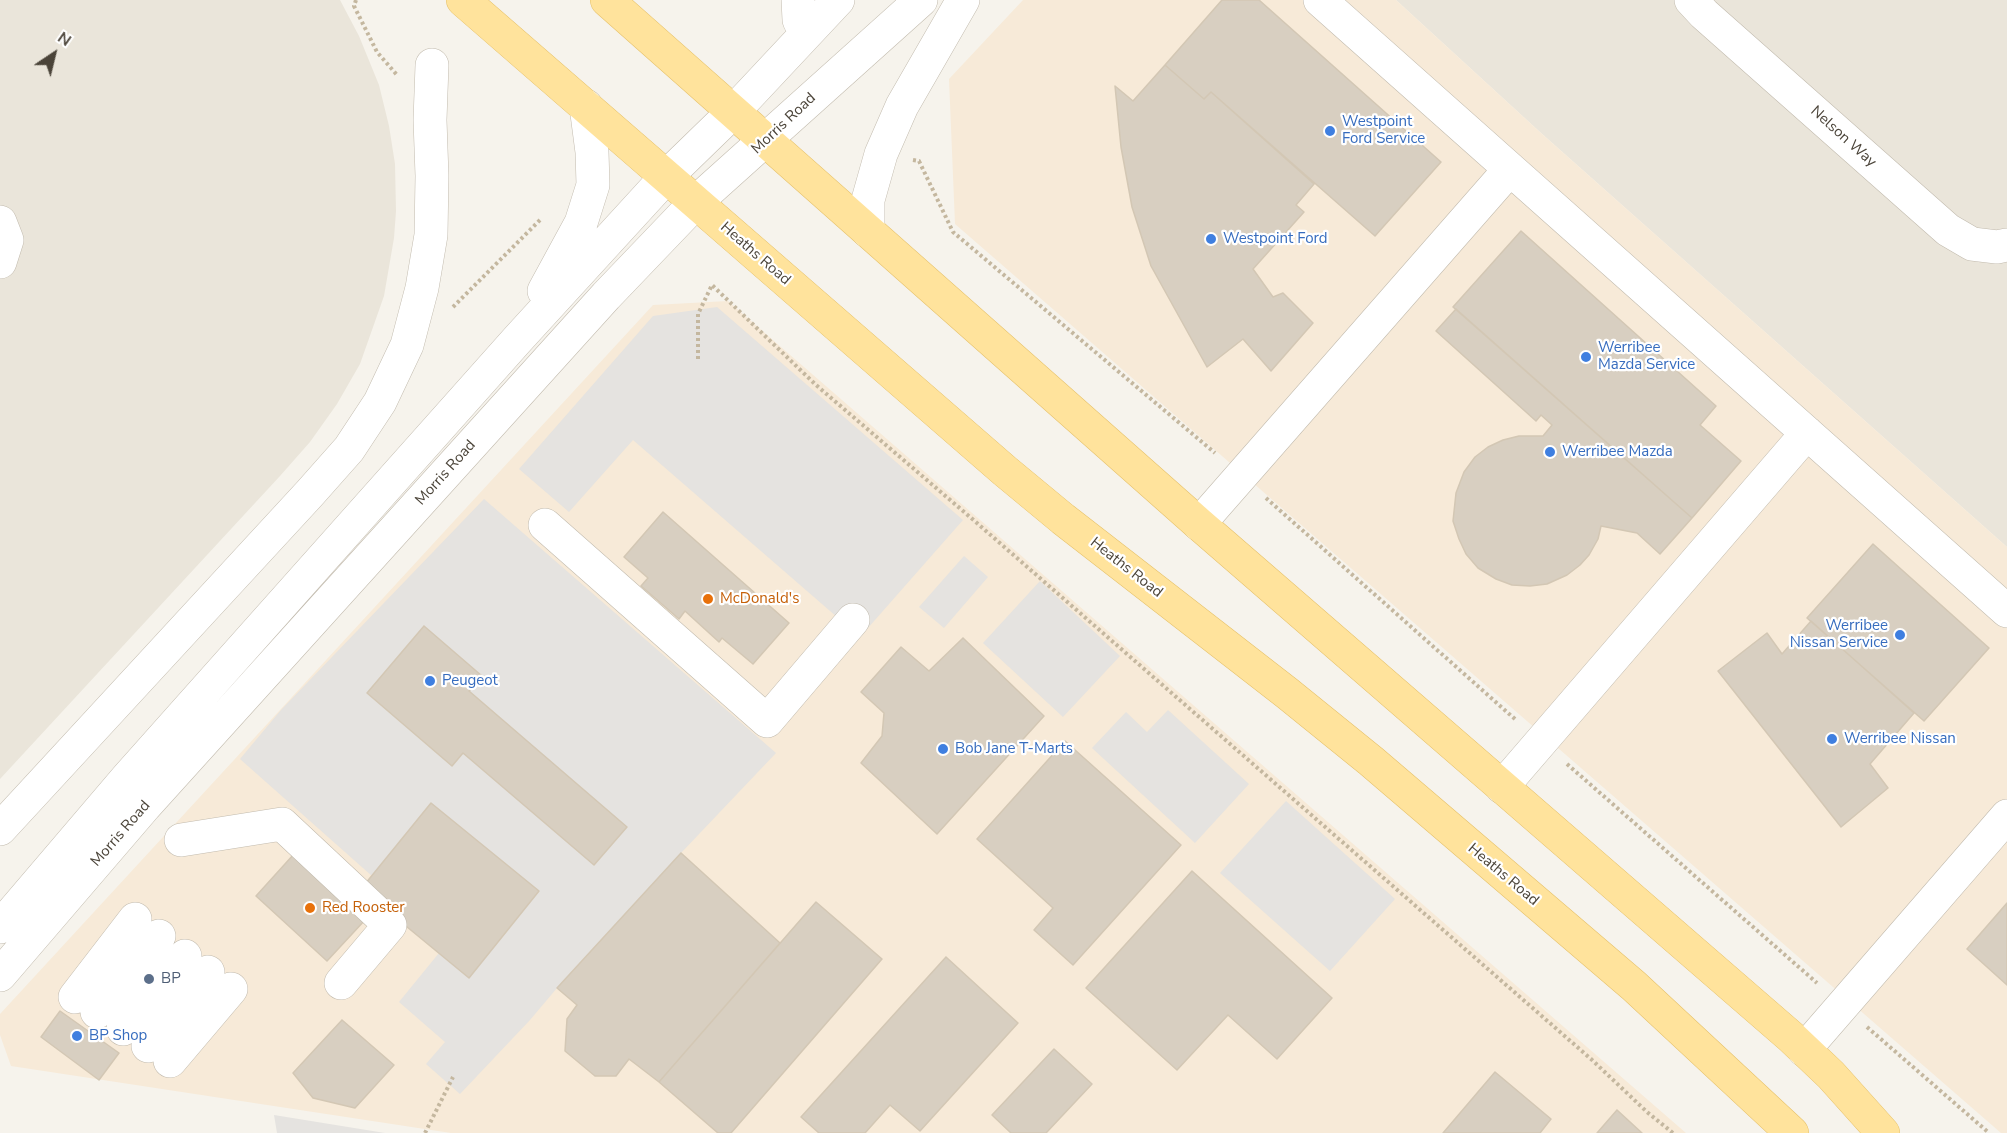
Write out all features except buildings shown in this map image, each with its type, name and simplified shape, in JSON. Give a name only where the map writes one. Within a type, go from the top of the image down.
[{"type":"main road","name":"Heaths Road","points":[[464,0],[1005,471],[1371,761],[1634,986],[1792,1133]]},
{"type":"main road","points":[[607,0],[1199,524],[1804,1050],[1831,1075],[1883,1133]]},
{"type":"street","points":[[798,0],[799,20],[806,34]]},
{"type":"street","name":"Morris Road","points":[[0,927],[127,778],[517,340],[667,176],[734,111],[838,0]]},
{"type":"street","name":"Morris Road","points":[[0,975],[145,806],[606,296],[696,202],[767,141],[921,0]]},
{"type":"street","points":[[868,231],[868,201],[881,154],[902,106],[963,0]]},
{"type":"street","points":[[1320,0],[2007,611]]},
{"type":"street","name":"Nelson Way","points":[[1691,0],[1948,230],[1972,244],[1997,247],[2007,245]]},
{"type":"street","points":[[0,829],[310,493],[349,449],[380,402],[407,345],[422,288],[431,235],[432,65]]},
{"type":"street","points":[[517,340],[581,223],[593,184],[592,152],[586,106]]},
{"type":"street","points":[[1199,524],[1510,169]]},
{"type":"street","points":[[1502,787],[1807,434]]},
{"type":"street","points":[[545,525],[767,721],[853,620]]},
{"type":"street","points":[[1804,1050],[2007,816]]},
{"type":"street","points":[[181,840],[282,824],[390,925],[341,983]]},
{"type":"street","points":[[123,1029],[147,927]]},
{"type":"street","points":[[123,1029],[208,972],[123,1029]]},
{"type":"path","points":[[356,0],[354,6],[377,52],[430,112]]},
{"type":"path","points":[[919,161],[953,232],[1241,476],[1989,1133]]},
{"type":"path","points":[[449,310],[548,213]]},
{"type":"path","points":[[698,359],[698,314],[712,285],[816,385],[1592,1059],[1647,1112],[1673,1133]]},
{"type":"path","points":[[425,1133],[453,1077]]},
{"type":"shaded area","points":[[0,0],[340,0],[359,36],[379,85],[395,164],[396,211],[384,296],[360,364],[337,404],[310,442],[280,476],[0,779]]},
{"type":"shaded area","points":[[1023,0],[1396,0],[1541,133],[2007,547],[2007,1133],[2001,1133],[955,224],[949,79]]},
{"type":"shaded area","points":[[1396,0],[2007,0],[2007,547],[1541,133]]},
{"type":"shaded area","points":[[728,301],[1686,1133],[451,1133],[11,1066],[0,1035],[0,1014],[653,305]]},
{"type":"shaded area","points":[[717,307],[963,520],[860,637],[633,440],[569,512],[519,469],[653,316]]},
{"type":"shaded area","points":[[484,499],[776,753],[460,1094],[426,1064],[445,1042],[399,1002],[439,953],[469,977],[539,891],[431,804],[372,876],[240,759],[281,710]]},
{"type":"shaded area","points":[[964,556],[988,577],[944,628],[919,607]]},
{"type":"shaded area","points":[[1040,581],[1120,656],[1063,717],[983,643]]},
{"type":"shaded area","points":[[1168,710],[1249,784],[1195,843],[1092,748],[1126,712],[1147,732]]},
{"type":"shaded area","points":[[1286,801],[1395,899],[1330,971],[1220,873]]},
{"type":"shaded area","points":[[274,1115],[385,1133],[277,1133]]},
{"type":"place","name":"Westpoint Ford Service","points":[[1330,131]]},
{"type":"place","name":"Westpoint Ford","points":[[1211,239]]},
{"type":"place","name":"Werribee Mazda Service","points":[[1586,357]]},
{"type":"place","name":"Werribee Mazda","points":[[1550,452]]},
{"type":"place","name":"McDonald's","points":[[708,599]]},
{"type":"place","name":"Werribee Nissan Service","points":[[1900,635]]},
{"type":"place","name":"Peugeot","points":[[430,681]]},
{"type":"place","name":"Werribee Nissan","points":[[1832,739]]},
{"type":"place","name":"Bob Jane T-Marts","points":[[943,749]]},
{"type":"place","name":"Red Rooster","points":[[310,908]]},
{"type":"place","name":"BP","points":[[149,979]]},
{"type":"place","name":"BP Shop","points":[[77,1036]]}]
